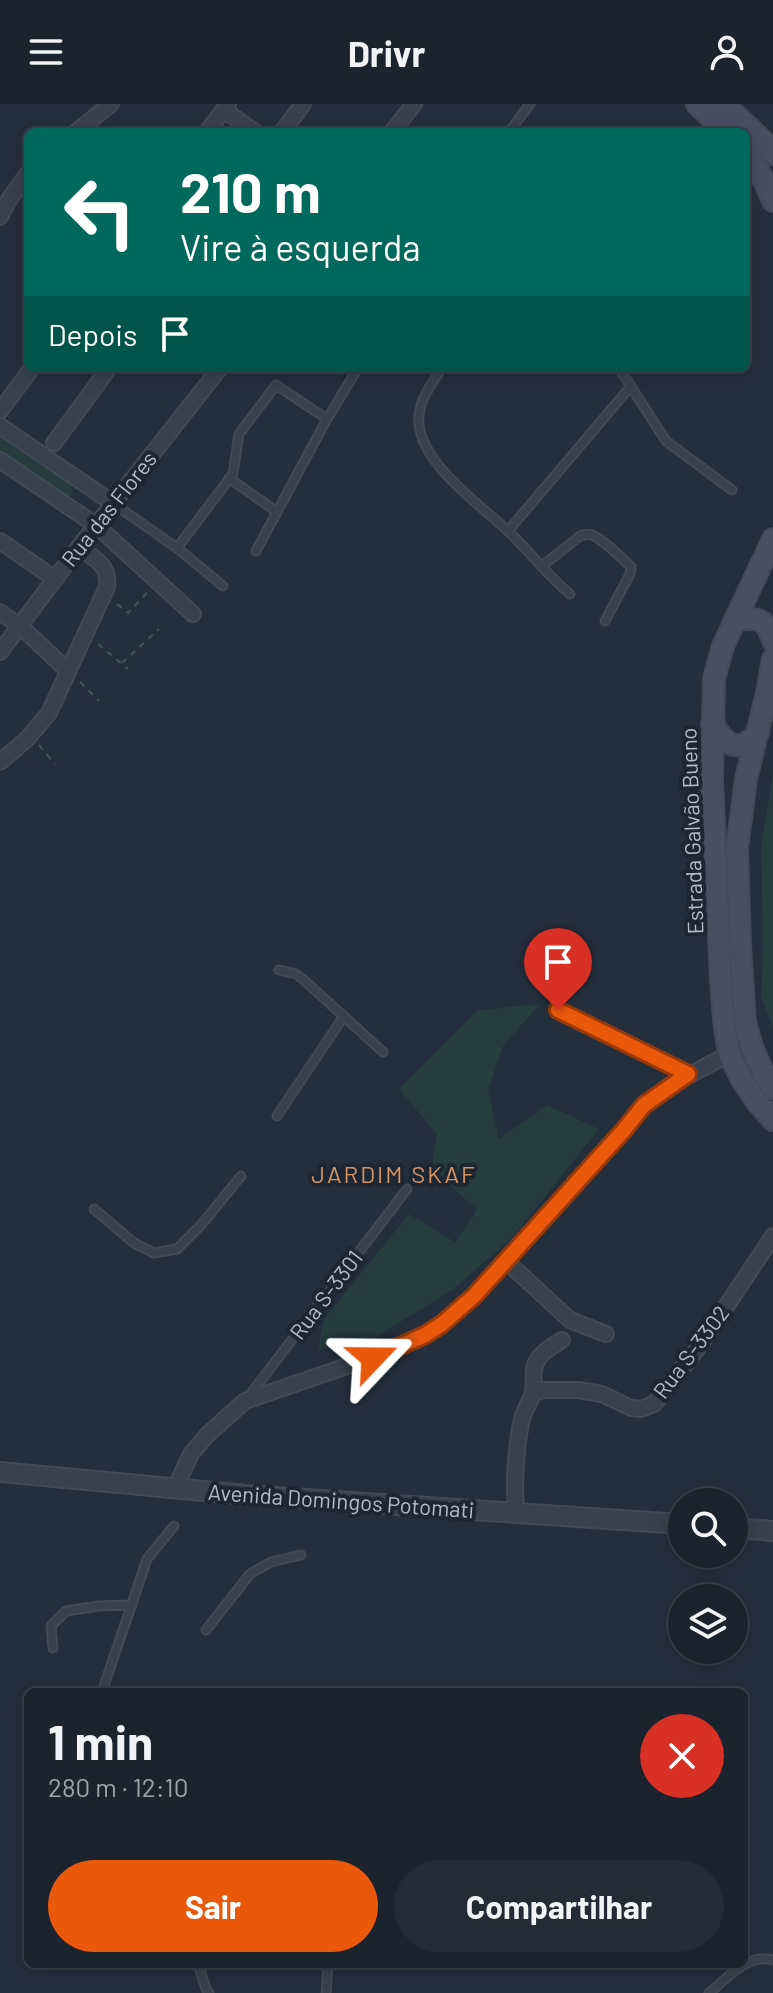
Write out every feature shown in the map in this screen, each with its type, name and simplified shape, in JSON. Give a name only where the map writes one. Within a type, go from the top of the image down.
[{"type":"main road","points":[[697,104],[722,128]]},
{"type":"main road","points":[[724,104],[749,128]]},
{"type":"main road","points":[[750,129],[773,154]]},
{"type":"main road","points":[[750,158],[773,201]]},
{"type":"main road","name":"Estrada Galvão Bueno","points":[[773,539],[723,646],[714,679],[712,724],[721,981],[729,1054],[741,1078],[773,1120]]},
{"type":"main road","points":[[734,621],[760,620],[771,633],[773,641]]},
{"type":"main road","name":"Estrada Galvão Bueno","points":[[773,659],[746,779],[737,848],[745,1022],[752,1047],[773,1088]]},
{"type":"main road","points":[[712,724],[732,745],[750,741],[758,733]]},
{"type":"street","points":[[81,128],[111,104]]},
{"type":"street","points":[[285,128],[303,104]]},
{"type":"street","points":[[395,128],[414,104]]},
{"type":"street","points":[[210,128],[226,107],[250,128]]},
{"type":"street","points":[[0,217],[24,179]]},
{"type":"street","points":[[0,411],[29,372]]},
{"type":"street","points":[[54,443],[106,372]]},
{"type":"street","name":"Rua das Flores","points":[[0,652],[217,372]]},
{"type":"street","points":[[0,426],[114,504]]},
{"type":"street","points":[[0,460],[97,526],[193,614]]},
{"type":"street","points":[[0,541],[55,579]]},
{"type":"street","points":[[0,762],[15,751],[49,713],[107,587],[107,572],[79,547]]},
{"type":"street","points":[[0,612],[20,626],[67,670]]},
{"type":"street","points":[[175,1488],[191,1454],[245,1401],[394,1350],[442,1324],[474,1296],[644,1105],[688,1074],[729,1054]]},
{"type":"street","name":"Rua S-3302","points":[[533,1394],[542,1390],[578,1390],[602,1394],[631,1408],[641,1409],[654,1404],[701,1344],[773,1236]]},
{"type":"street","points":[[506,1261],[570,1320],[606,1334]]},
{"type":"street","points":[[516,1512],[517,1449],[523,1417],[533,1394],[532,1379],[538,1359],[562,1340]]},
{"type":"street","name":"Avenida Domingos Potomati","points":[[0,1472],[261,1496],[668,1523]]},
{"type":"street","points":[[748,1529],[773,1531]]},
{"type":"lane","points":[[512,128],[530,104]]},
{"type":"lane","points":[[256,551],[356,372]]},
{"type":"lane","points":[[440,372],[424,397],[418,414],[419,429],[436,463],[570,594]]},
{"type":"lane","points":[[622,372],[666,441],[732,490]]},
{"type":"lane","points":[[177,548],[229,478],[236,464],[239,434],[276,385],[327,419]]},
{"type":"lane","points":[[508,531],[631,386]]},
{"type":"lane","points":[[229,478],[277,512]]},
{"type":"lane","points":[[114,504],[177,548],[223,586]]},
{"type":"lane","points":[[542,566],[586,534],[594,536],[626,562],[631,567],[630,574],[605,621]]},
{"type":"lane","points":[[279,970],[296,974],[383,1052]]},
{"type":"lane","points":[[558,1010],[688,1074]]},
{"type":"lane","points":[[277,1116],[344,1016]]},
{"type":"lane","points":[[94,1209],[134,1243],[154,1253],[177,1249],[241,1176]]},
{"type":"lane","name":"Rua S-3301","points":[[245,1401],[407,1189]]},
{"type":"lane","points":[[103,1688],[147,1559],[174,1526]]},
{"type":"lane","points":[[206,1630],[250,1574],[271,1562],[301,1555]]},
{"type":"lane","points":[[53,1648],[51,1626],[66,1611],[132,1605]]},
{"type":"lane","points":[[748,1961],[764,1957],[773,1960]]},
{"type":"lane","points":[[199,1968],[209,1993]]},
{"type":"lane","points":[[326,1993],[328,1968]]},
{"type":"lane","points":[[709,1993],[739,1968]]},
{"type":"path","points":[[103,594],[128,613],[157,581]]},
{"type":"path","points":[[121,664],[159,629]]},
{"type":"path","points":[[85,633],[128,669]]},
{"type":"path","points":[[67,670],[99,701]]},
{"type":"path","points":[[30,735],[55,764]]},
{"type":"green space","points":[[0,437],[70,485],[74,495],[65,498],[0,451]]},
{"type":"green space","points":[[773,772],[773,1029],[761,997],[761,847]]},
{"type":"green space","points":[[540,1004],[503,1046],[488,1090],[499,1139],[547,1105],[599,1129],[512,1238],[452,1290],[376,1337],[318,1350],[324,1319],[409,1214],[455,1242],[477,1210],[431,1168],[437,1134],[399,1089],[478,1010]]},
{"type":"district","name":"JARDIM SKAF","points":[[394,1175]]},
{"type":"route","points":[[373,1358],[425,1335],[474,1296],[644,1105],[688,1074],[558,1010]]}]
